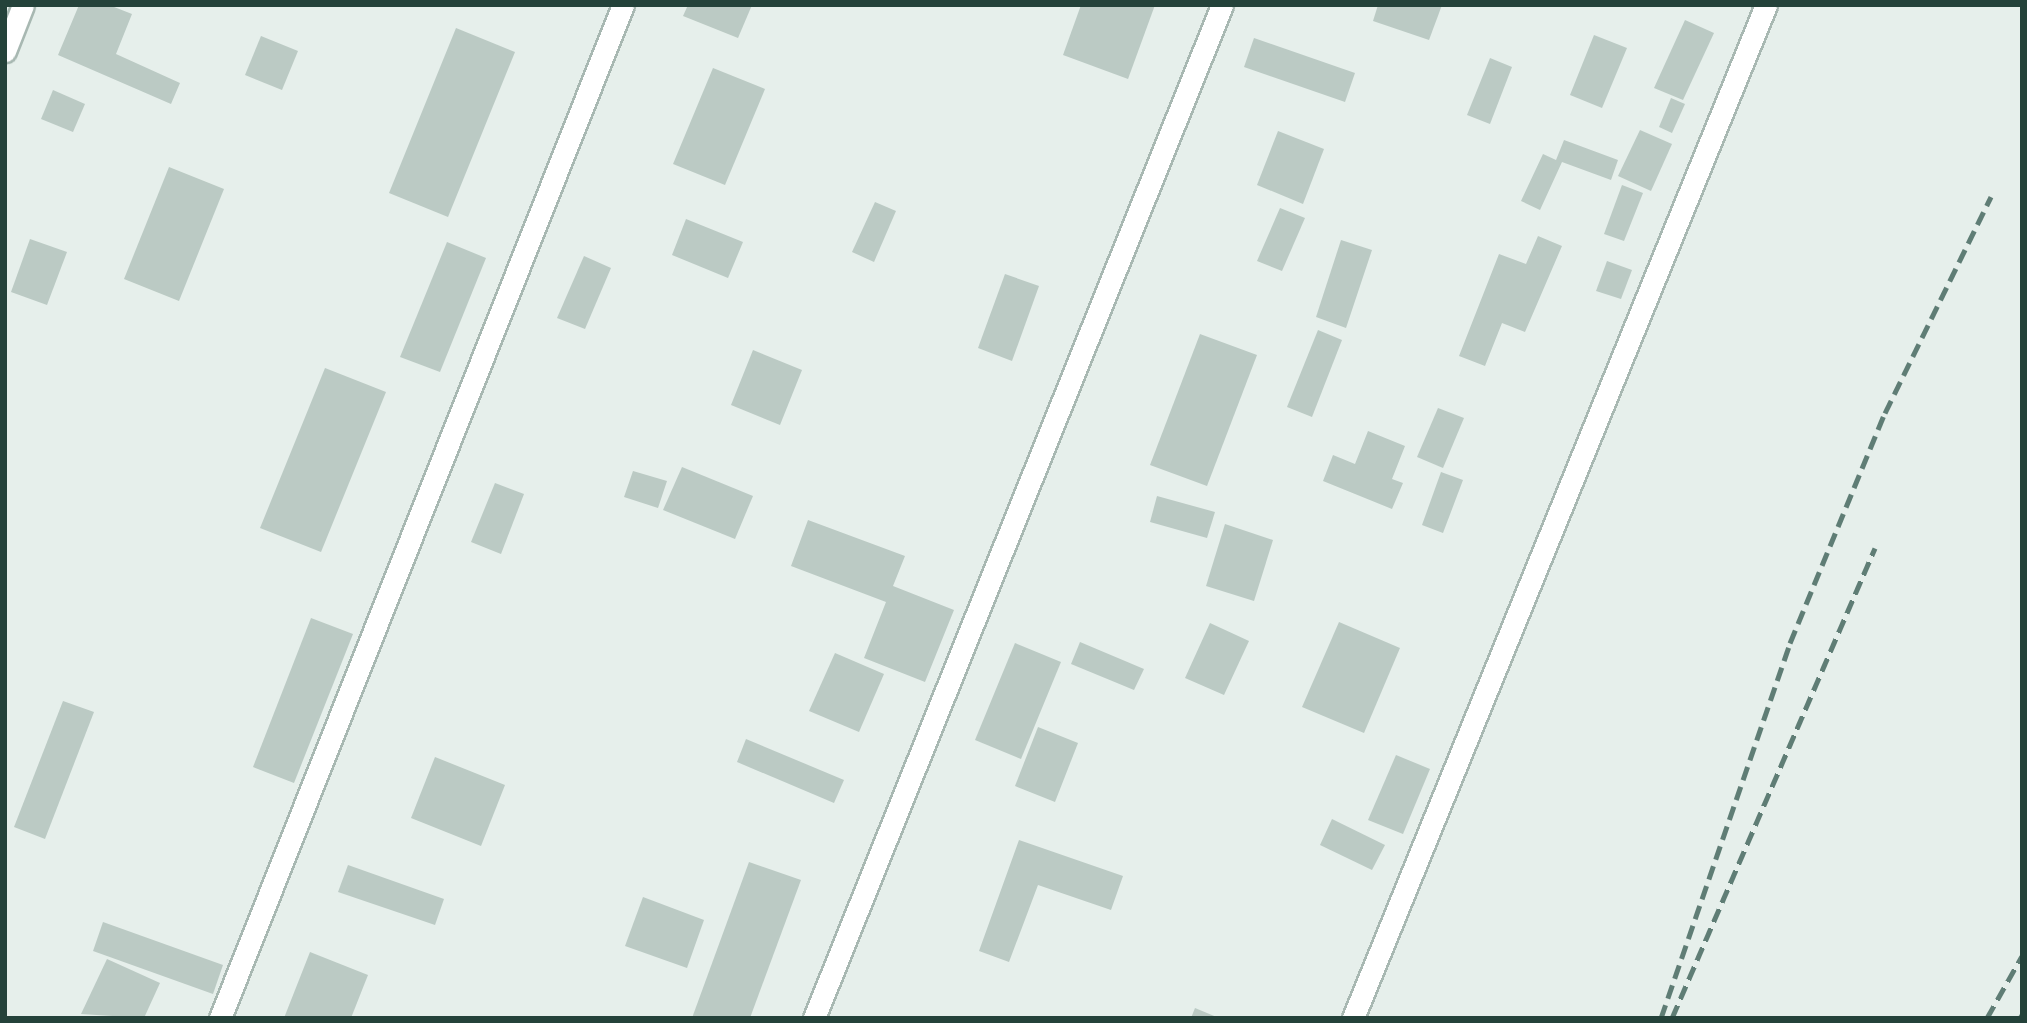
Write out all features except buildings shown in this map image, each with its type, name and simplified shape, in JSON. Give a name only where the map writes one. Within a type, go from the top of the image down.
[{"type":"street","points":[[5,51],[23,5]]},
{"type":"street","points":[[220,1018],[623,5]]},
{"type":"street","points":[[814,1018],[1222,5]]},
{"type":"street","points":[[1353,1018],[1766,5]]},
{"type":"railway","points":[[1661,1018],[1790,643],[1885,413],[1991,197]]},
{"type":"railway","points":[[1672,1018],[1875,548]]},
{"type":"railway","points":[[1987,1018],[2022,956]]}]
